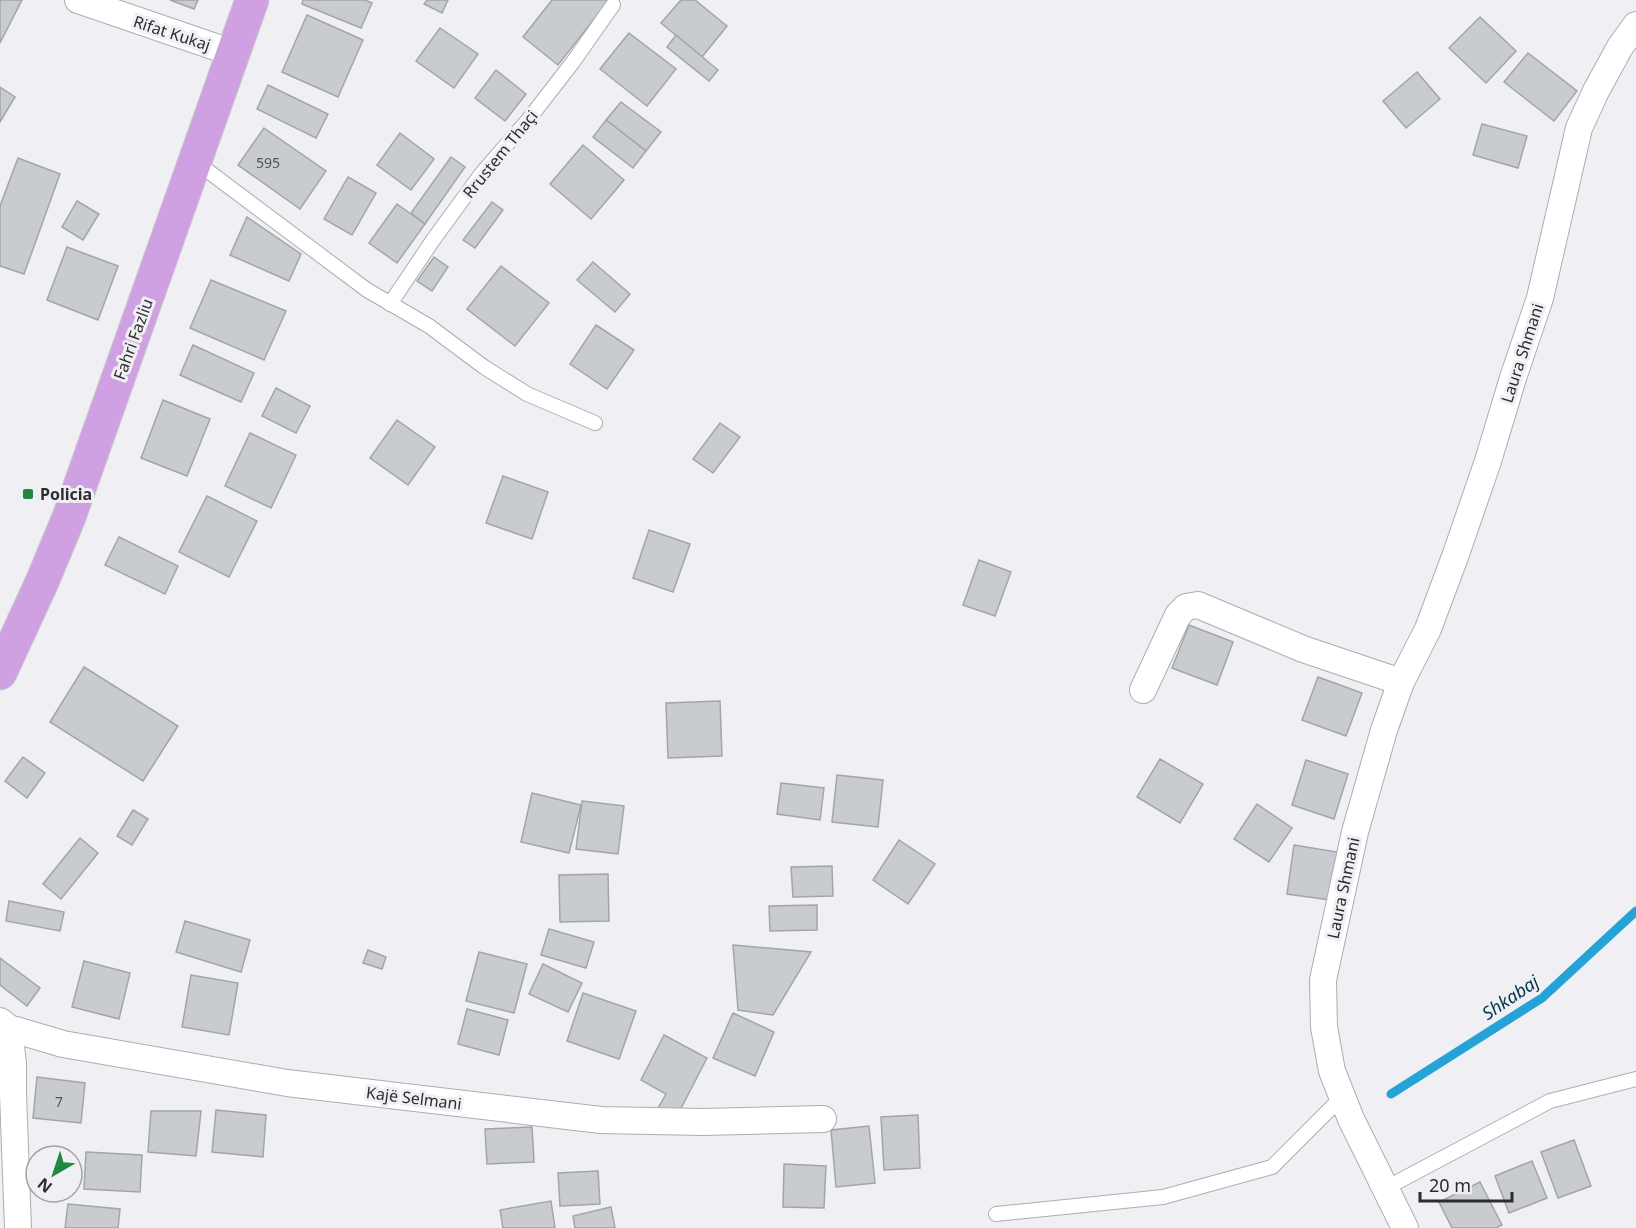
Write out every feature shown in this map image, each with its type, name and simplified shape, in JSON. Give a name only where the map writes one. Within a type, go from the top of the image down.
[{"type":"main road","name":"Fahri Fazliu","points":[[0,671],[42,582],[69,517],[252,0]]},
{"type":"street","name":"Rifat Kukaj","points":[[78,0],[233,53]]},
{"type":"street","name":"Laura Shmani","points":[[1405,1228],[1351,1119],[1332,1071],[1324,1027],[1323,980],[1355,832],[1384,730],[1401,682],[1428,629],[1456,554],[1540,298],[1579,128],[1620,47],[1636,25]]},
{"type":"street","points":[[1143,690],[1178,615],[1186,607],[1198,605],[1303,649],[1401,682]]},
{"type":"street","points":[[5,1025],[13,1064],[12,1094],[18,1228]]},
{"type":"street","name":"Kajë Selmani","points":[[5,1025],[63,1044],[287,1083],[601,1120],[703,1122],[823,1119]]},
{"type":"lane","name":"Rrustem Thaçi","points":[[390,304],[482,173],[528,120],[613,5]]},
{"type":"lane","points":[[196,162],[367,290],[429,326],[484,367],[527,394],[595,423]]},
{"type":"lane","points":[[1386,1188],[1550,1101],[1636,1079]]},
{"type":"lane","points":[[996,1214],[1163,1197],[1272,1167],[1342,1097]]},
{"type":"building","points":[[0,0],[22,0],[0,43]]},
{"type":"building","points":[[170,0],[198,0],[194,9]]},
{"type":"building","points":[[303,0],[365,0],[372,3],[361,28],[302,4]]},
{"type":"building","points":[[427,0],[448,0],[442,13],[424,4]]},
{"type":"building","points":[[552,0],[609,0],[558,65],[523,37]]},
{"type":"building","points":[[681,0],[695,0],[727,26],[702,57],[661,23]]},
{"type":"building","points":[[307,15],[363,40],[338,97],[282,72]]},
{"type":"building","points":[[1480,17],[1516,51],[1486,83],[1449,48]]},
{"type":"building","points":[[440,28],[478,54],[454,88],[416,61]]},
{"type":"building","points":[[629,33],[676,69],[647,106],[600,69]]},
{"type":"building","points":[[676,35],[718,70],[709,81],[667,47]]},
{"type":"building","points":[[1528,53],[1577,91],[1554,121],[1504,82]]},
{"type":"building","points":[[496,70],[526,94],[505,121],[475,98]]},
{"type":"building","points":[[1417,72],[1440,99],[1406,128],[1383,101]]},
{"type":"building","points":[[268,85],[328,114],[316,138],[257,109]]},
{"type":"building","points":[[0,87],[15,97],[0,122]]},
{"type":"building","points":[[621,102],[661,132],[646,151],[606,120]]},
{"type":"building","points":[[606,120],[646,151],[633,168],[593,137]]},
{"type":"building","points":[[1482,124],[1527,136],[1518,168],[1473,155]]},
{"type":"building","points":[[264,128],[326,171],[300,209],[238,165]]},
{"type":"building","points":[[400,133],[434,159],[411,190],[377,165]]},
{"type":"building","points":[[583,145],[624,180],[591,219],[550,184]]},
{"type":"building","points":[[451,157],[465,167],[425,224],[411,213]]},
{"type":"building","points":[[18,158],[60,174],[24,274],[0,266],[0,206]]},
{"type":"building","points":[[348,177],[376,193],[352,235],[324,219]]},
{"type":"building","points":[[77,201],[99,214],[83,240],[62,227]]},
{"type":"building","points":[[492,202],[503,210],[475,248],[463,240]]},
{"type":"building","points":[[397,204],[425,224],[397,263],[369,243]]},
{"type":"building","points":[[247,217],[301,254],[289,281],[230,255]]},
{"type":"building","points":[[67,247],[118,266],[98,320],[47,300]]},
{"type":"building","points":[[434,257],[448,267],[432,291],[417,281]]},
{"type":"building","points":[[593,262],[630,294],[615,312],[577,280]]},
{"type":"building","points":[[501,266],[549,303],[515,346],[467,309]]},
{"type":"building","points":[[211,280],[286,311],[264,360],[190,328]]},
{"type":"building","points":[[596,325],[634,350],[607,389],[570,364]]},
{"type":"building","points":[[193,345],[254,373],[241,402],[180,375]]},
{"type":"building","points":[[276,388],[310,406],[296,433],[262,416]]},
{"type":"building","points":[[163,400],[210,419],[187,476],[141,458]]},
{"type":"building","points":[[397,420],[435,447],[408,485],[370,458]]},
{"type":"building","points":[[720,423],[740,437],[713,473],[693,459]]},
{"type":"building","points":[[250,433],[296,455],[271,508],[225,486]]},
{"type":"building","points":[[503,476],[548,492],[532,539],[486,523]]},
{"type":"building","points":[[207,496],[257,521],[229,577],[179,552]]},
{"type":"building","points":[[649,530],[690,544],[673,592],[633,578]]},
{"type":"building","points":[[119,537],[178,566],[165,594],[105,565]]},
{"type":"building","points":[[979,560],[1011,572],[995,616],[963,605]]},
{"type":"building","points":[[1189,625],[1233,642],[1217,685],[1172,668]]},
{"type":"building","points":[[84,667],[178,726],[143,781],[50,722]]},
{"type":"building","points":[[1318,677],[1362,693],[1346,736],[1302,720]]},
{"type":"building","points":[[720,701],[722,756],[668,758],[666,703]]},
{"type":"building","points":[[23,757],[45,773],[27,798],[5,781]]},
{"type":"building","points":[[1160,759],[1203,784],[1180,823],[1137,797]]},
{"type":"building","points":[[1306,760],[1348,774],[1334,819],[1292,805]]},
{"type":"building","points":[[837,775],[883,780],[878,827],[832,822]]},
{"type":"building","points":[[781,783],[824,788],[820,820],[777,814]]},
{"type":"building","points":[[532,793],[581,805],[569,853],[521,842]]},
{"type":"building","points":[[582,801],[624,806],[618,854],[576,849]]},
{"type":"building","points":[[1257,804],[1292,828],[1269,862],[1234,839]]},
{"type":"building","points":[[133,810],[148,819],[132,845],[117,836]]},
{"type":"building","points":[[80,838],[98,853],[61,899],[43,884]]},
{"type":"building","points":[[899,840],[935,864],[908,904],[873,880]]},
{"type":"building","points":[[1294,845],[1337,852],[1330,900],[1287,894]]},
{"type":"building","points":[[832,866],[833,896],[793,897],[791,867]]},
{"type":"building","points":[[608,874],[609,921],[560,922],[559,875]]},
{"type":"building","points":[[9,901],[64,912],[60,931],[6,921]]},
{"type":"building","points":[[817,905],[817,930],[770,931],[769,906]]},
{"type":"building","points":[[185,921],[250,940],[241,972],[176,952]]},
{"type":"building","points":[[549,929],[594,942],[586,968],[541,955]]},
{"type":"building","points":[[733,945],[811,952],[773,1015],[738,1010]]},
{"type":"building","points":[[368,950],[386,957],[382,969],[363,963]]},
{"type":"building","points":[[479,952],[527,964],[514,1013],[466,1001]]},
{"type":"building","points":[[0,958],[40,988],[27,1006],[0,985]]},
{"type":"building","points":[[84,961],[130,973],[119,1019],[72,1007]]},
{"type":"building","points":[[543,964],[582,983],[568,1012],[529,994]]},
{"type":"building","points":[[191,975],[238,983],[229,1035],[182,1027]]},
{"type":"building","points":[[583,993],[636,1011],[619,1059],[567,1041]]},
{"type":"building","points":[[467,1009],[508,1020],[499,1055],[458,1044]]},
{"type":"building","points":[[733,1013],[774,1032],[755,1076],[713,1058]]},
{"type":"building","points":[[664,1035],[707,1058],[676,1118],[658,1108],[666,1094],[641,1080]]},
{"type":"building","points":[[37,1077],[85,1083],[81,1123],[33,1118]]},
{"type":"building","points":[[216,1110],[266,1115],[263,1157],[212,1152]]},
{"type":"building","points":[[151,1111],[201,1111],[196,1156],[148,1152]]},
{"type":"building","points":[[918,1115],[920,1168],[884,1170],[881,1117]]},
{"type":"building","points":[[869,1126],[875,1183],[836,1187],[831,1130]]},
{"type":"building","points":[[532,1127],[534,1162],[487,1164],[485,1129]]},
{"type":"building","points":[[1574,1140],[1591,1186],[1558,1198],[1541,1152]]},
{"type":"building","points":[[86,1152],[142,1155],[140,1192],[84,1189]]},
{"type":"building","points":[[1532,1161],[1547,1198],[1509,1213],[1495,1176]]},
{"type":"building","points":[[784,1164],[826,1166],[824,1208],[783,1207]]},
{"type":"building","points":[[598,1171],[600,1204],[560,1206],[558,1173]]},
{"type":"building","points":[[1480,1182],[1502,1225],[1496,1228],[1452,1228],[1439,1202]]},
{"type":"building","points":[[551,1201],[555,1228],[503,1228],[500,1210]]},
{"type":"building","points":[[68,1204],[120,1209],[118,1228],[65,1228]]},
{"type":"building","points":[[611,1207],[615,1228],[575,1228],[573,1216]]},
{"type":"waterway","name":"Shkabaj","points":[[1391,1094],[1542,998],[1636,911]]},
{"type":"place","name":"Policia","points":[[28,494]]}]
